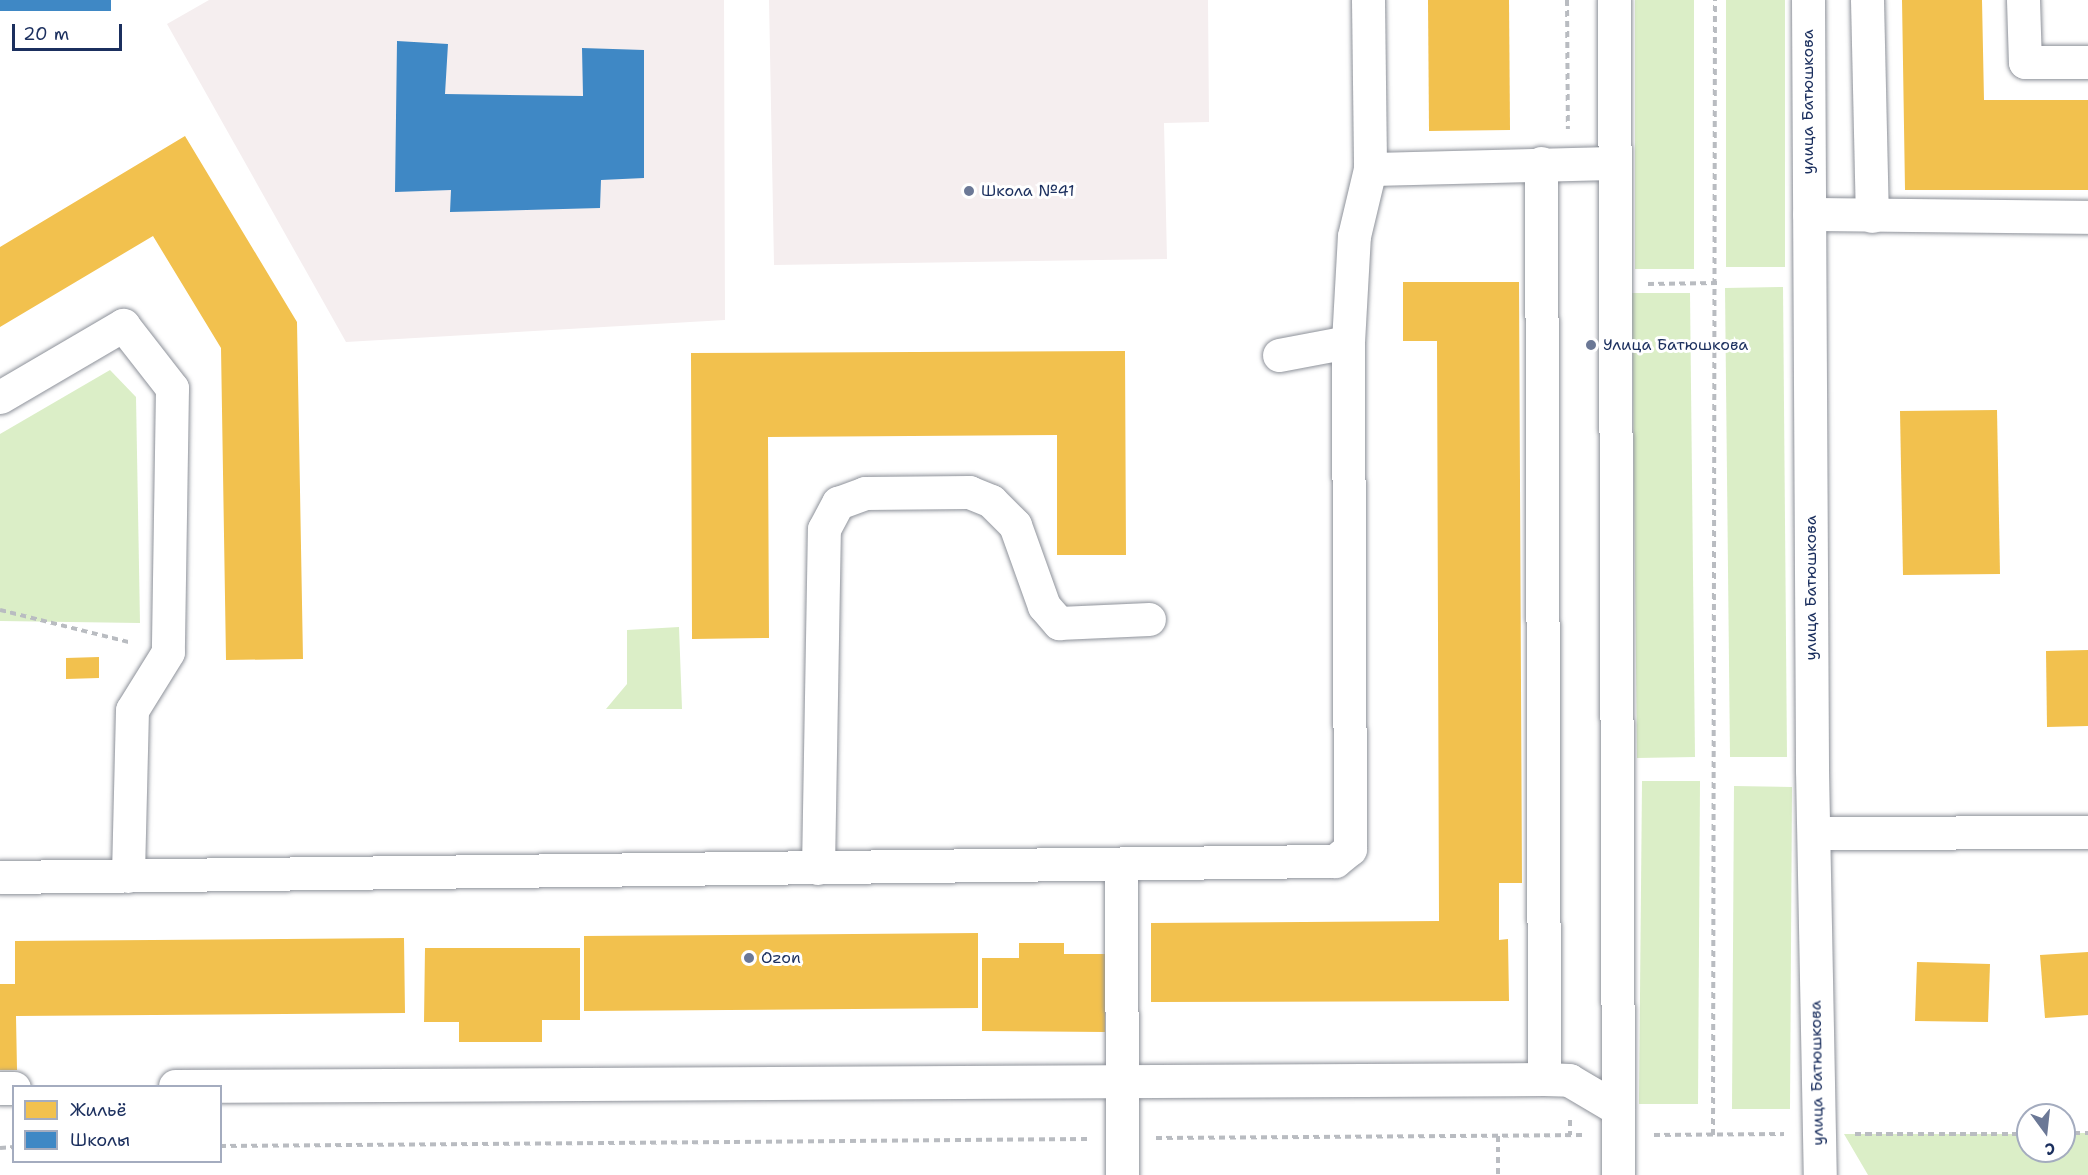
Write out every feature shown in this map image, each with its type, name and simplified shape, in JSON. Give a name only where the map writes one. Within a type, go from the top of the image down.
[{"type":"street","points":[[0,877],[1121,866],[1335,861],[1350,849],[1348,342],[1354,236],[1370,169],[1368,0]]},
{"type":"street","points":[[1614,0],[1618,1175]]},
{"type":"street","name":"улица Батюшкова","points":[[1808,0],[1817,1134],[1820,1175]]},
{"type":"street","points":[[1867,0],[1872,216]]},
{"type":"street","points":[[2023,0],[2025,62],[2088,62]]},
{"type":"street","points":[[1370,169],[1615,163]]},
{"type":"street","points":[[1541,164],[1544,1079]]},
{"type":"street","points":[[1809,214],[2088,217]]},
{"type":"street","points":[[0,397],[123,325],[172,388],[168,652],[132,710],[128,876]]},
{"type":"street","points":[[1278,355],[1348,342]]},
{"type":"street","points":[[818,868],[824,529],[838,504],[865,493],[969,492],[991,501],[1015,525],[1044,606],[1059,623],[1149,620]]},
{"type":"street","points":[[1814,833],[2088,832]]},
{"type":"street","points":[[1121,866],[1122,1175]]},
{"type":"street","points":[[222,1086],[1122,1079],[1544,1079],[1569,1080],[1617,1122]]},
{"type":"path","points":[[1713,1135],[1715,0]]},
{"type":"path","points":[[0,610],[168,652]]},
{"type":"path","points":[[222,1146],[1498,1136],[1617,1122],[1713,1135],[2016,1134]]},
{"type":"path","points":[[1498,1136],[1498,1175]]},
{"type":"shaded area","points":[[209,0],[724,0],[725,320],[346,342],[167,24]]},
{"type":"shaded area","name":"Школа №41","points":[[769,0],[1208,0],[1209,122],[1164,123],[1167,259],[774,265]]},
{"type":"green space","points":[[1635,0],[1694,0],[1694,269],[1635,269]]},
{"type":"green space","points":[[1726,0],[1785,0],[1785,267],[1726,267]]},
{"type":"green space","points":[[1783,287],[1787,757],[1730,757],[1725,288]]},
{"type":"green space","points":[[1632,293],[1690,293],[1695,757],[1637,758]]},
{"type":"green space","points":[[110,370],[136,397],[140,623],[0,621],[0,434]]},
{"type":"green space","points":[[679,627],[682,709],[606,709],[627,684],[627,630]]},
{"type":"green space","points":[[1642,781],[1700,781],[1698,1104],[1639,1104]]},
{"type":"green space","points":[[1734,786],[1792,787],[1790,1109],[1732,1109]]},
{"type":"green space","points":[[2076,1133],[2088,1133],[2088,1175],[1868,1175],[1844,1134],[2016,1134],[2016,1163],[2076,1163]]},
{"type":"building: Жильё","points":[[1428,0],[1509,0],[1510,130],[1429,131]]},
{"type":"building: Жильё","points":[[1902,0],[1982,0],[1984,100],[2088,100],[2088,190],[1905,190]]},
{"type":"building: Жильё","points":[[185,136],[297,322],[303,659],[226,660],[221,348],[153,236],[0,327],[0,247]]},
{"type":"building: Жильё","points":[[1403,282],[1519,282],[1522,883],[1499,883],[1499,940],[1508,939],[1509,1001],[1151,1002],[1151,923],[1439,921],[1437,341],[1403,341]]},
{"type":"building: Жильё","points":[[1125,351],[1126,555],[1057,555],[1057,435],[768,437],[769,638],[692,639],[691,353]]},
{"type":"building: Жильё","points":[[1997,410],[2000,574],[1903,575],[1900,411]]},
{"type":"building: Жильё","points":[[2088,650],[2088,726],[2047,727],[2046,651]]},
{"type":"building: Жильё","points":[[99,657],[99,678],[66,679],[66,658]]},
{"type":"building: Жильё","points":[[978,933],[978,1008],[584,1011],[584,936]]},
{"type":"building: Жильё","points":[[404,938],[405,1013],[16,1016],[17,1070],[0,1070],[0,984],[15,984],[15,941]]},
{"type":"building: Жильё","points":[[1019,943],[1064,943],[1064,954],[1105,954],[1105,1032],[982,1031],[982,958],[1019,958]]},
{"type":"building: Жильё","points":[[425,948],[580,948],[580,1020],[542,1020],[542,1042],[459,1042],[459,1022],[424,1022]]},
{"type":"building: Жильё","points":[[2088,952],[2088,1015],[2045,1018],[2040,955]]},
{"type":"building: Жильё","points":[[1917,962],[1990,964],[1988,1022],[1915,1021]]},
{"type":"building: Школы","points":[[0,0],[111,0],[111,11],[0,11]]},
{"type":"building: Школы","points":[[397,41],[448,44],[445,94],[583,96],[582,48],[644,50],[644,178],[601,180],[600,208],[450,212],[451,190],[395,192]]},
{"type":"place","name":"Школа №41","points":[[969,191]]},
{"type":"place","name":"Улица Батюшкова","points":[[1591,345]]},
{"type":"place","name":"Ozon","points":[[749,958]]}]
